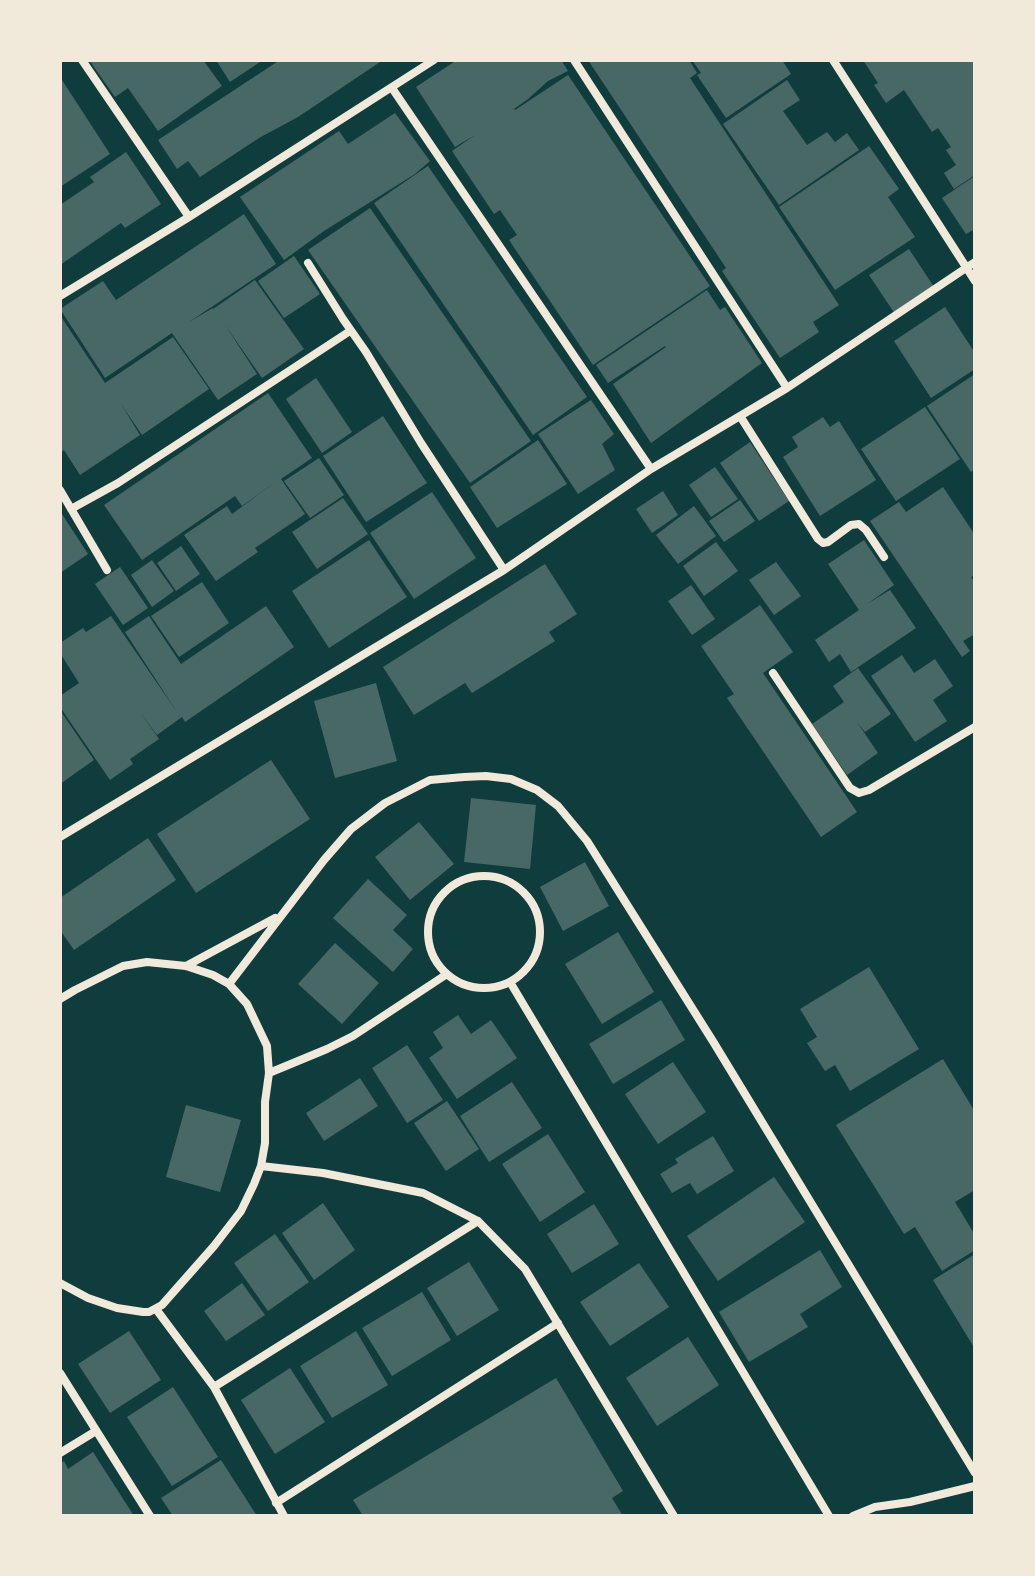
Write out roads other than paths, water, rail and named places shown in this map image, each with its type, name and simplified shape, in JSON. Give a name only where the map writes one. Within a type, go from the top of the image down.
[{"type":"street","points":[[82,60],[189,217]]},
{"type":"street","points":[[60,296],[434,60]]},
{"type":"street","points":[[574,60],[787,388]]},
{"type":"street","points":[[833,60],[971,265],[975,281]]},
{"type":"street","points":[[392,88],[651,469]]},
{"type":"street","points":[[308,263],[504,570]]},
{"type":"street","points":[[60,837],[504,570],[651,469],[787,388],[971,265]]},
{"type":"street","points":[[71,509],[118,483],[350,331]]},
{"type":"street","points":[[740,416],[821,542],[828,542],[851,525],[859,524],[884,557]]},
{"type":"street","points":[[60,490],[107,570]]},
{"type":"street","points":[[773,673],[850,788],[859,793],[975,727]]},
{"type":"street","points":[[229,984],[324,860],[351,829],[385,803],[430,780],[486,776],[511,779],[537,790],[558,806],[587,841],[714,1043],[975,1473]]},
{"type":"street","points":[[487,876],[501,878],[526,894],[539,920],[540,935],[538,949],[522,974],[510,982],[481,989],[466,986],[447,974],[434,958],[427,930],[436,902],[446,891],[458,882],[487,876]]},
{"type":"street","points":[[186,966],[280,916]]},
{"type":"street","points":[[60,999],[123,966],[147,962],[186,966],[213,975],[229,984],[247,1004],[267,1046],[269,1073],[261,1166],[241,1211],[162,1305],[143,1312],[117,1308],[88,1298],[60,1283]]},
{"type":"street","points":[[269,1073],[353,1036],[447,974]]},
{"type":"street","points":[[510,982],[829,1516]]},
{"type":"street","points":[[261,1166],[323,1173],[423,1193],[478,1221],[525,1269],[674,1516]]},
{"type":"street","points":[[214,1387],[478,1221]]},
{"type":"street","points":[[156,1309],[214,1387],[284,1516]]},
{"type":"street","points":[[276,1503],[558,1323]]},
{"type":"street","points":[[60,1373],[150,1516]]},
{"type":"street","points":[[60,1453],[96,1431]]},
{"type":"street","points":[[853,1516],[875,1507],[975,1486]]}]
